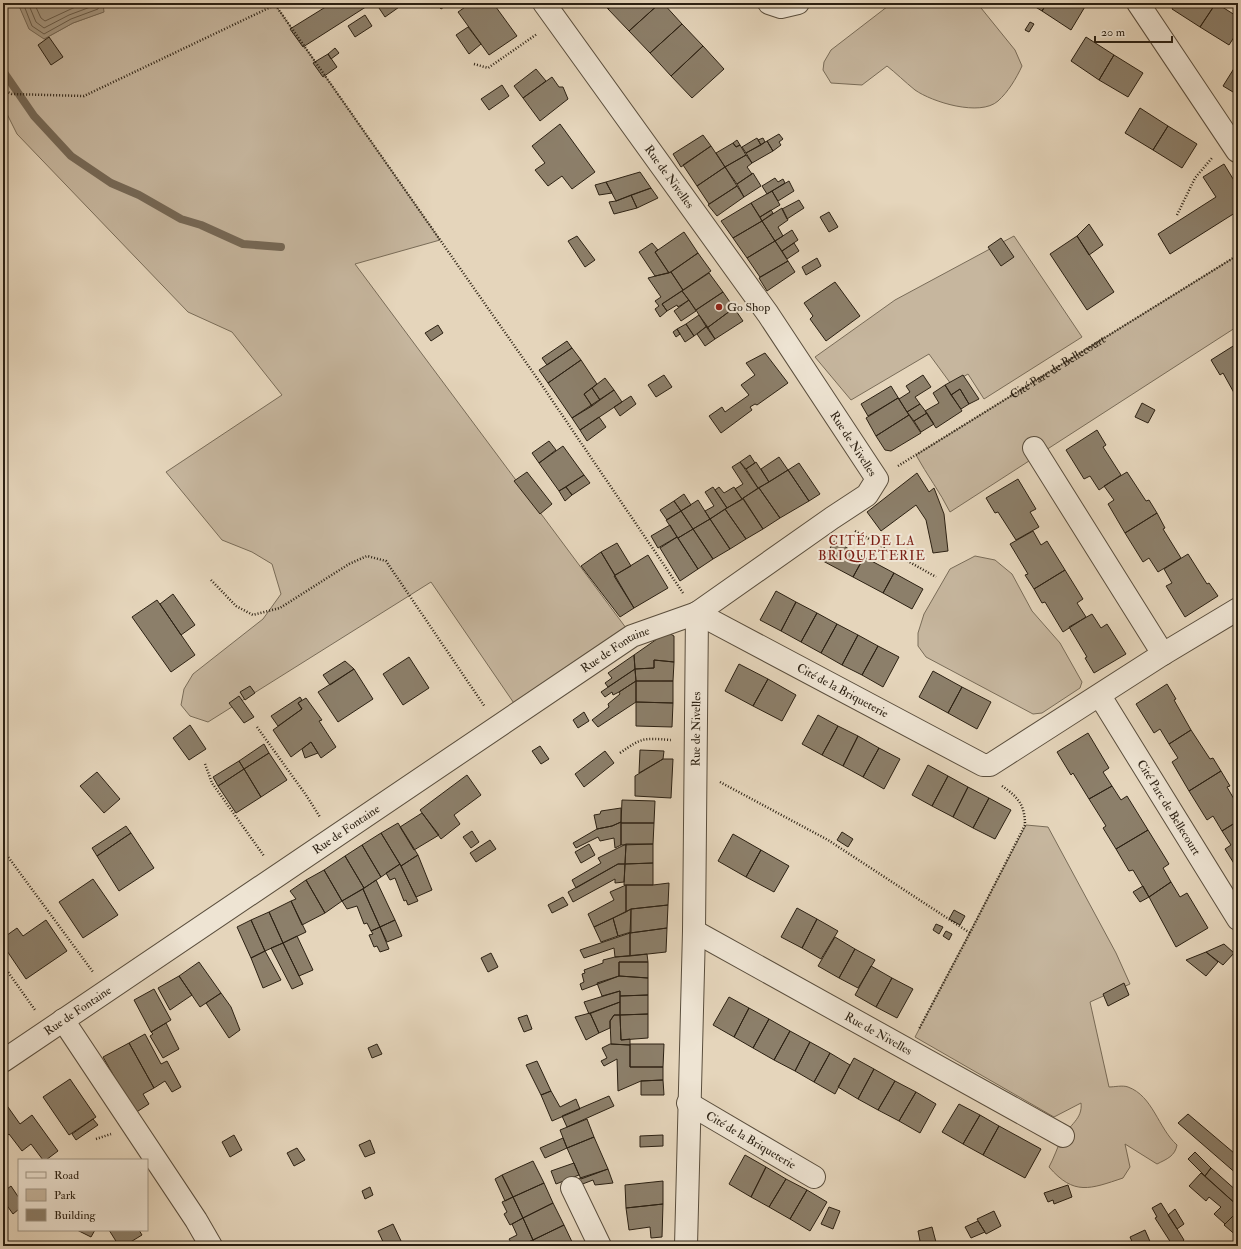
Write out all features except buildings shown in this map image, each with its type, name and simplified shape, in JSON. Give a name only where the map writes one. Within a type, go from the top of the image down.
[{"type":"street","points":[[769,3],[781,7],[798,3]]},
{"type":"street","points":[[1138,3],[1233,146]]},
{"type":"street","name":"Rue de Nivelles","points":[[550,11],[768,314],[877,479],[867,495],[697,613],[694,931],[681,1244]]},
{"type":"street","points":[[1033,448],[1163,654]]},
{"type":"street","points":[[990,765],[1100,696],[1163,654],[1238,609]]},
{"type":"street","name":"Rue de Fontaine","points":[[3,1061],[632,636],[697,613]]},
{"type":"street","name":"Cité de la Briqueterie","points":[[697,613],[983,765],[990,765]]},
{"type":"street","name":"Cité Parc de Bellecourt","points":[[1100,696],[1238,919]]},
{"type":"street","name":"Rue de Nivelles","points":[[694,931],[1063,1136]]},
{"type":"street","points":[[56,1025],[211,1246]]},
{"type":"street","name":"Cité de la Briqueterie","points":[[688,1103],[814,1177]]},
{"type":"street","points":[[572,1188],[600,1246]]},
{"type":"path","points":[[3,90],[12,94],[84,96],[275,4],[539,381],[697,613]]},
{"type":"path","points":[[474,64],[488,68],[550,11]]},
{"type":"path","points":[[1177,215],[1195,178],[1233,146]]},
{"type":"path","name":"Cité Parc de Bellecourt","points":[[877,479],[1238,255]]},
{"type":"path","points":[[832,518],[936,577]]},
{"type":"path","points":[[211,580],[236,606],[254,615],[280,608],[349,564],[367,556],[386,561],[498,726]]},
{"type":"path","points":[[257,728],[306,795],[332,838]]},
{"type":"path","points":[[620,753],[639,740],[646,738],[695,742]]},
{"type":"path","points":[[205,764],[212,784],[278,876]]},
{"type":"path","points":[[908,1050],[970,933],[1025,824],[1025,814],[1021,802],[1004,786],[984,776],[990,765]]},
{"type":"path","points":[[695,769],[828,840],[970,933]]},
{"type":"path","points":[[3,850],[106,991]]},
{"type":"path","points":[[3,965],[56,1025]]},
{"type":"green space","points":[[3,3],[20,3],[19,6],[44,39],[73,23],[103,12],[103,3],[274,3],[440,240],[355,264],[632,636],[520,712],[431,582],[208,722],[190,716],[181,705],[184,689],[193,674],[263,619],[281,594],[272,564],[252,552],[222,540],[166,472],[282,395],[232,332],[188,312],[17,134],[3,106]]},
{"type":"green space","points":[[892,3],[977,3],[1015,50],[1022,66],[1002,97],[990,106],[980,108],[968,108],[944,103],[923,95],[915,90],[887,66],[862,85],[831,83],[823,70],[824,62],[831,50]]},
{"type":"green space","points":[[1014,236],[1082,337],[984,399],[968,374],[951,384],[929,354],[851,400],[815,357],[895,300]]},
{"type":"green space","points":[[1238,255],[1238,326],[950,512],[916,455]]},
{"type":"green space","points":[[975,556],[995,560],[1012,574],[1032,611],[1060,643],[1082,682],[1080,688],[1042,713],[1033,714],[926,657],[918,646],[918,633],[924,614],[950,569]]},
{"type":"green space","points":[[1026,825],[1048,827],[1116,953],[1130,984],[1090,1002],[1109,1087],[1126,1086],[1137,1091],[1144,1097],[1170,1138],[1177,1145],[1172,1155],[1157,1164],[1125,1144],[1130,1167],[1123,1178],[1092,1187],[1083,1188],[1066,1182],[1049,1167],[1062,1138],[1078,1118],[1081,1103],[1054,1117],[915,1037]]},
{"type":"water","points":[[20,3],[103,3],[104,12],[73,23],[44,39],[29,29],[19,6]]},
{"type":"waterway","points":[[3,71],[34,116],[71,156],[111,183],[139,195],[181,219],[201,225],[243,244],[281,247]]},
{"type":"place","name":"Go Shop","points":[[719,307]]},
{"type":"district","name":"CITÉ DE LA BRIQUETERIE","points":[[872,548]]}]
